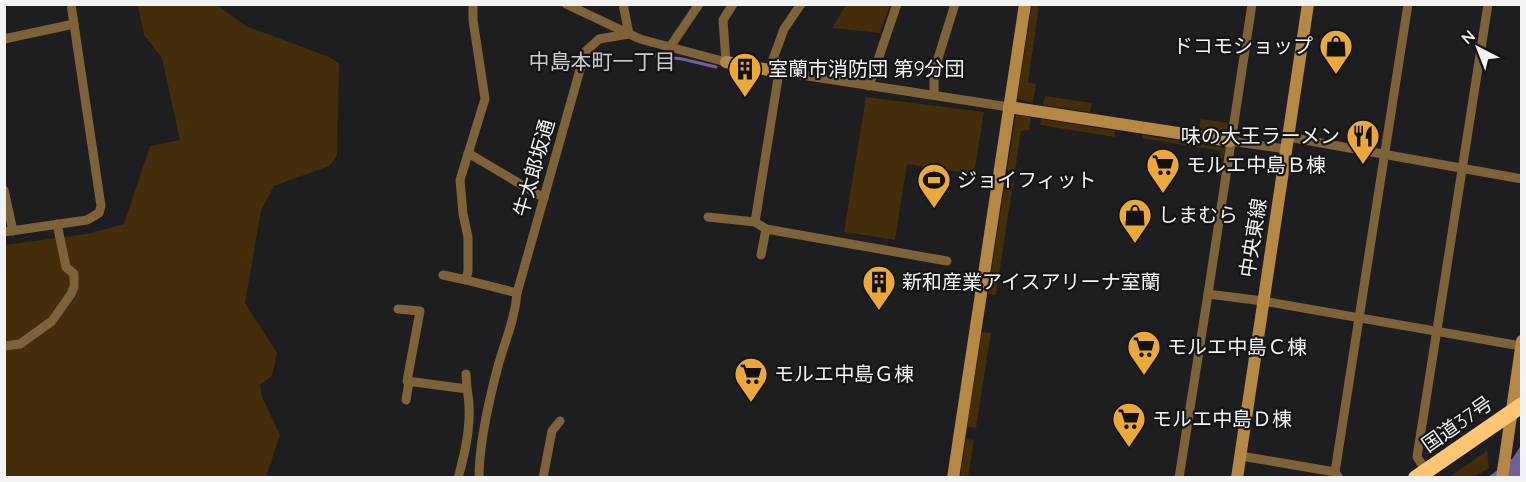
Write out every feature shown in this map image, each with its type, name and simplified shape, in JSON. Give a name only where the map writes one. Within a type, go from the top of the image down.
[{"type":"highway","name":"国道37号","points":[[1421,474],[1516,409]]},
{"type":"street","points":[[4,190],[9,232],[93,217],[99,213],[101,206],[71,4]]},
{"type":"street","points":[[466,280],[468,237],[462,214],[460,180],[486,99],[472,4]]},
{"type":"street","points":[[566,4],[629,34],[726,62],[774,71],[1230,141],[1287,143],[1385,154],[1521,179]]},
{"type":"street","points":[[623,4],[629,34]]},
{"type":"street","points":[[670,47],[699,4]]},
{"type":"street","points":[[726,62],[723,20],[733,4]]},
{"type":"street","points":[[755,222],[774,71],[784,29],[801,4]]},
{"type":"street","points":[[869,86],[897,4]]},
{"type":"street","points":[[934,95],[934,71],[955,4]]},
{"type":"street","points":[[953,477],[1025,4]]},
{"type":"street","points":[[1179,477],[1252,4]]},
{"type":"street","name":"中央東線","points":[[1238,477],[1308,4]]},
{"type":"street","points":[[1240,456],[1337,475],[1408,4]]},
{"type":"street","points":[[1421,474],[1417,457],[1464,169],[1488,4]]},
{"type":"street","points":[[4,39],[74,24]]},
{"type":"street","name":"牛太郎坂通","points":[[479,477],[483,440],[498,366],[513,323],[517,293],[585,52],[599,39],[629,34]]},
{"type":"street","points":[[468,153],[544,198]]},
{"type":"street","points":[[708,216],[755,222],[766,229],[947,261]]},
{"type":"street","points":[[4,346],[20,344],[52,321],[71,294],[74,287],[74,274],[66,267],[57,224]]},
{"type":"street","points":[[761,255],[766,229]]},
{"type":"street","points":[[443,275],[517,293]]},
{"type":"street","points":[[1209,294],[1521,344],[1516,409],[1502,477]]},
{"type":"street","points":[[398,309],[420,311],[407,381],[409,382],[406,400]]},
{"type":"street","points":[[458,477],[464,456],[468,424],[466,374]]},
{"type":"street","points":[[409,382],[466,389]]},
{"type":"street","points":[[543,477],[552,431],[560,421]]},
{"type":"shaded area","points":[[138,5],[217,5],[246,26],[329,57],[339,63],[337,156],[329,166],[274,186],[261,211],[245,303],[277,353],[272,376],[260,385],[262,397],[280,435],[266,477],[5,477],[4,245],[87,234],[124,224],[150,146],[180,140],[162,58],[144,35]]},
{"type":"shaded area","points":[[846,5],[890,5],[880,33],[832,28]]},
{"type":"shaded area","points":[[1032,5],[1039,7],[1028,82],[1036,84],[1033,103],[1017,99]]},
{"type":"shaded area","points":[[1045,96],[1092,103],[1090,112],[1043,105]]},
{"type":"shaded area","points":[[866,97],[984,112],[974,174],[907,164],[895,240],[844,232]]},
{"type":"shaded area","points":[[1016,115],[1031,117],[1029,130],[1021,131],[1015,171],[1007,170]]},
{"type":"shaded area","points":[[1041,119],[1115,131],[1115,137],[1040,125]]},
{"type":"shaded area","points":[[1201,119],[1228,123],[1227,132],[1199,129]]},
{"type":"shaded area","points":[[1142,135],[1225,148],[1223,159],[1221,151],[1142,138]]},
{"type":"shaded area","points":[[1005,182],[1013,183],[996,295],[988,294]]},
{"type":"shaded area","points":[[982,332],[991,333],[976,428],[967,427]]},
{"type":"shaded area","points":[[966,439],[974,440],[968,477],[960,477]]},
{"type":"shaded area","points":[[1521,445],[1521,477],[1487,478],[1513,458]]},
{"type":"shaded area","points":[[1487,451],[1489,468],[1474,477],[1449,477]]},
{"type":"waterway","points":[[649,55],[682,59],[716,67]]},
{"type":"place","name":"ドコモショップ","points":[[1336,75]]},
{"type":"place","name":"室蘭市消防団 第9分団","points":[[745,98]]},
{"type":"place","name":"味の大王ラーメン","points":[[1363,165]]},
{"type":"place","name":"モルエ中島Ｂ棟","points":[[1163,194]]},
{"type":"place","name":"ジョイフィット","points":[[934,209]]},
{"type":"place","name":"しまむら","points":[[1135,244]]},
{"type":"place","name":"新和産業アイスアリーナ室蘭","points":[[879,311]]},
{"type":"place","name":"モルエ中島Ｃ棟","points":[[1144,376]]},
{"type":"place","name":"モルエ中島Ｇ棟","points":[[751,403]]},
{"type":"place","name":"モルエ中島Ｄ棟","points":[[1129,448]]},
{"type":"district","name":"中島本町一丁目","points":[[602,62]]}]
